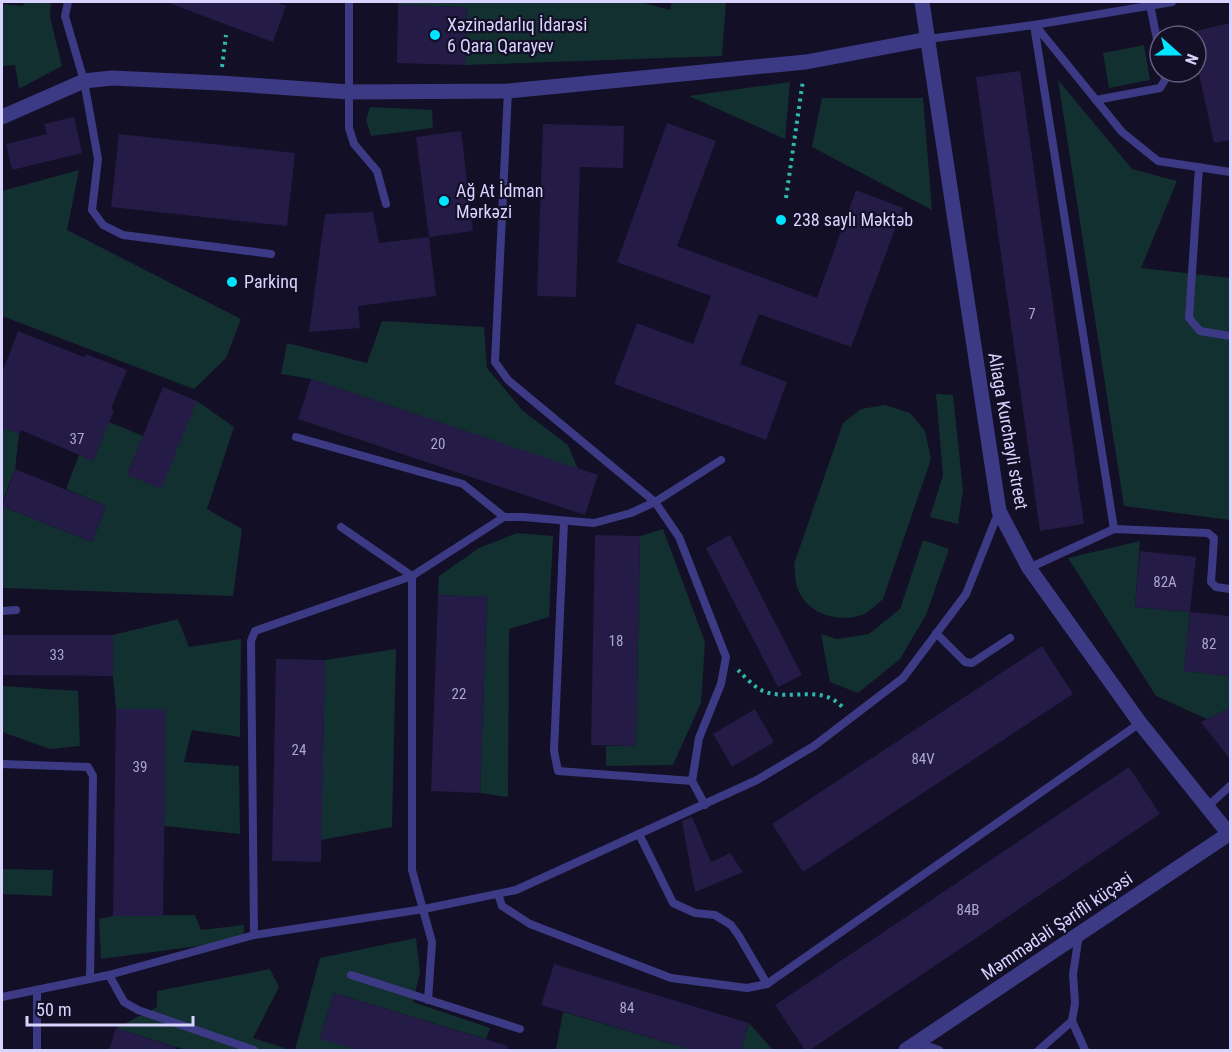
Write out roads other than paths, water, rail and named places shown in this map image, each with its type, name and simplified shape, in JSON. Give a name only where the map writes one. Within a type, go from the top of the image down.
[{"type":"street","name":"Aliaga Kurchayli street","points":[[922,2],[999,512],[1029,568],[1140,723],[1230,834]]},
{"type":"street","points":[[2,117],[84,81],[112,78],[349,92],[508,91],[806,62],[928,39]]},
{"type":"street","name":"Məmmədəli Şərifli küçəsi","points":[[912,1046],[1230,834]]},
{"type":"lane","points":[[68,2],[65,16],[84,81],[98,159],[92,210],[103,225],[123,236],[271,254]]},
{"type":"lane","points":[[349,2],[349,128],[354,144],[377,171],[386,204]]},
{"type":"lane","points":[[928,39],[1034,25],[1172,2]]},
{"type":"lane","points":[[1150,5],[1154,24]]},
{"type":"lane","points":[[1034,25],[1122,132],[1158,161],[1230,172]]},
{"type":"lane","points":[[1034,25],[1114,529]]},
{"type":"lane","points":[[1096,100],[1160,88],[1163,84]]},
{"type":"lane","points":[[508,91],[495,362],[508,380],[656,502],[678,537],[726,657],[721,684],[699,738],[692,781],[705,805]]},
{"type":"lane","points":[[1199,167],[1189,318],[1200,331],[1230,336]]},
{"type":"lane","points":[[296,437],[464,484],[504,517]]},
{"type":"lane","points":[[254,935],[251,641],[255,631],[412,576],[504,517],[594,523],[631,513],[656,502],[721,460]]},
{"type":"lane","points":[[2,997],[109,975],[254,935],[424,909],[516,890],[757,780],[804,752],[903,678],[966,594],[999,512]]},
{"type":"lane","points":[[564,522],[554,751],[558,771],[692,781]]},
{"type":"lane","points":[[340,527],[412,576]]},
{"type":"lane","points":[[1029,568],[1114,529],[1208,533],[1214,538],[1211,582],[1216,587],[1230,589]]},
{"type":"lane","points":[[412,576],[412,870],[432,942],[428,1000]]},
{"type":"lane","points":[[2,611],[16,610]]},
{"type":"lane","points":[[936,633],[965,662],[972,663],[1010,639]]},
{"type":"lane","points":[[498,894],[502,906],[530,924],[671,978],[747,988],[767,984],[1140,723]]},
{"type":"lane","points":[[2,764],[88,767],[93,776],[90,979]]},
{"type":"lane","points":[[1207,807],[1230,786]]},
{"type":"lane","points":[[639,834],[673,903],[695,913],[715,915],[731,925],[767,984]]},
{"type":"lane","points":[[1079,935],[1073,974],[1075,1004],[1072,1021],[1085,1050]]},
{"type":"lane","points":[[109,975],[124,1002],[138,1010],[254,1050]]},
{"type":"lane","points":[[351,975],[520,1029]]},
{"type":"lane","points":[[37,990],[37,1050]]},
{"type":"lane","points":[[1039,1050],[1072,1021]]},
{"type":"lane","points":[[912,1046],[939,1050]]},
{"type":"place","name":"Xəzinədarlıq İdarəsi 6 Qara Qarayev","points":[[435,35]]},
{"type":"place","name":"Ağ At İdman Mərkəzi","points":[[444,201]]},
{"type":"place","name":"238 saylı Məktəb","points":[[781,220]]},
{"type":"place","name":"Parkinq","points":[[232,282]]}]
